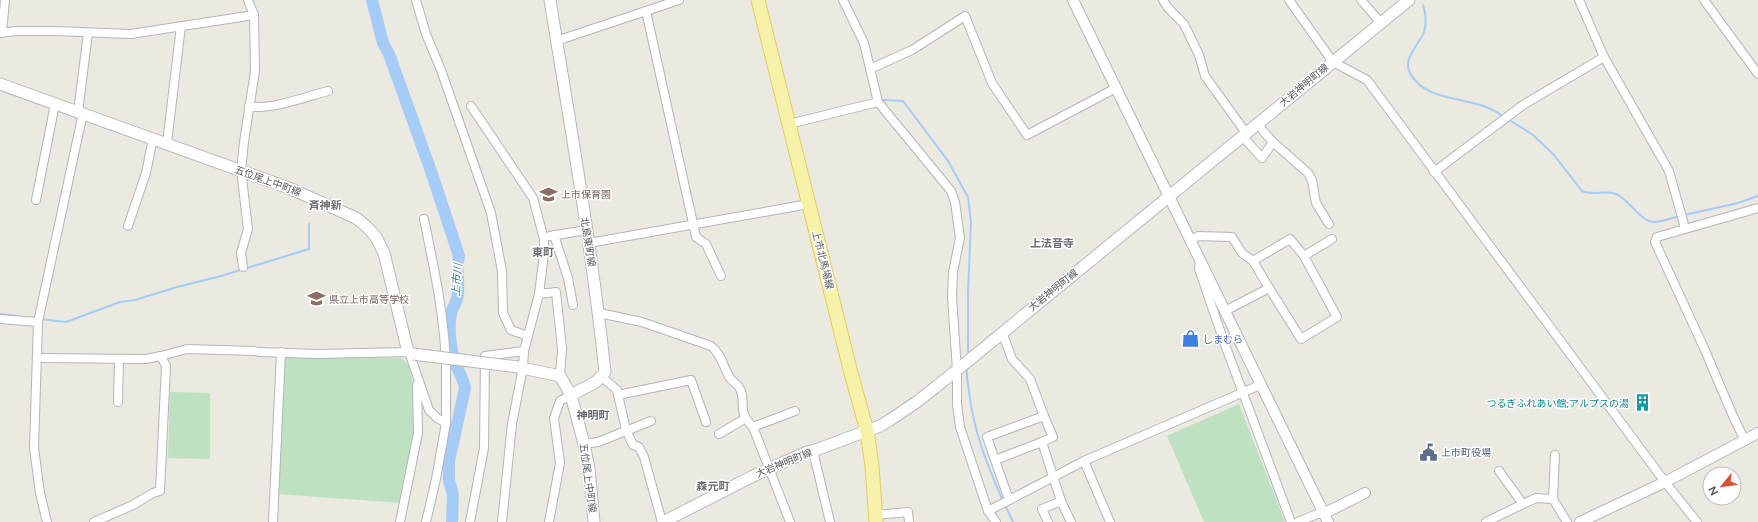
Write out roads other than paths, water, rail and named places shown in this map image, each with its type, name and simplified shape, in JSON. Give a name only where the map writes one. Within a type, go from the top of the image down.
[{"type":"main road","name":"北島東町線","points":[[550,0],[599,313],[605,372],[602,377]]},
{"type":"main road","name":"上市北馬場線","points":[[758,0],[850,373],[867,431],[872,466],[875,519]]},
{"type":"main road","name":"大岩神明町線","points":[[662,522],[753,476],[807,452],[880,426],[902,413],[957,370],[1409,0]]},
{"type":"main road","name":"五位尾上中町線","points":[[0,84],[241,170],[337,208],[356,218],[367,226],[376,237],[384,253],[411,353]]},
{"type":"main road","points":[[411,353],[521,367],[560,376]]},
{"type":"main road","name":"五位尾上中町線","points":[[560,376],[571,395],[584,444],[589,468],[594,522]]},
{"type":"main road","points":[[571,395],[602,377]]},
{"type":"street","points":[[5,0],[1,33],[16,31],[55,31],[131,34],[254,15]]},
{"type":"street","points":[[243,267],[242,254],[248,230],[241,170],[255,71],[254,15],[248,0]]},
{"type":"street","points":[[416,0],[426,34],[441,70],[491,213],[502,270],[503,313],[511,330],[528,336]]},
{"type":"street","points":[[556,41],[679,0]]},
{"type":"street","points":[[843,0],[864,43],[878,102],[951,191],[955,202],[960,238],[953,272],[952,298],[957,370],[957,404],[960,427],[988,511],[996,522]]},
{"type":"street","points":[[1073,0],[1326,518]]},
{"type":"street","points":[[1163,0],[1168,8],[1184,24],[1199,54],[1205,76],[1244,135],[1262,158],[1273,142]]},
{"type":"street","points":[[1289,0],[1333,62],[1366,80],[1665,482],[1697,522]]},
{"type":"street","points":[[1361,0],[1381,23]]},
{"type":"street","points":[[1579,0],[1604,57],[1669,171],[1685,228]]},
{"type":"street","points":[[1704,0],[1758,74]]},
{"type":"street","points":[[646,11],[696,237],[706,244],[721,276]]},
{"type":"street","points":[[870,69],[912,50],[965,16],[992,83],[1026,135],[1116,88]]},
{"type":"street","points":[[167,143],[181,26]]},
{"type":"street","points":[[47,522],[40,493],[34,448],[38,322],[80,113],[88,33]]},
{"type":"street","points":[[1434,172],[1523,105],[1604,57]]},
{"type":"street","points":[[249,106],[256,107],[285,103],[328,91]]},
{"type":"street","points":[[789,124],[878,102]]},
{"type":"street","points":[[36,200],[55,104]]},
{"type":"street","points":[[471,106],[533,198],[544,239],[540,294],[524,351],[512,424],[502,522]]},
{"type":"street","points":[[1259,123],[1263,131],[1273,142],[1308,173],[1312,180],[1316,204],[1329,224]]},
{"type":"street","points":[[128,226],[146,173],[153,138]]},
{"type":"street","points":[[589,243],[809,204]]},
{"type":"street","points":[[1745,441],[1655,242],[1657,237],[1758,208]]},
{"type":"street","points":[[424,219],[436,278],[446,367],[446,423],[436,479],[426,522]]},
{"type":"street","points":[[544,239],[554,234],[586,230]]},
{"type":"street","points":[[554,234],[568,278],[573,305]]},
{"type":"street","points":[[1191,240],[1198,236],[1232,237],[1242,252],[1253,261],[1301,339],[1338,317],[1304,256],[1290,239],[1253,261]]},
{"type":"street","points":[[1304,256],[1332,239]]},
{"type":"street","points":[[1200,260],[1199,269],[1224,342],[1291,522]]},
{"type":"street","points":[[1225,311],[1269,288]]},
{"type":"street","points":[[540,294],[556,292],[562,348],[560,376]]},
{"type":"street","points":[[599,313],[642,322],[711,346],[718,352],[730,380],[739,387],[742,397],[742,411],[753,427],[790,522]]},
{"type":"street","points":[[0,319],[38,322]]},
{"type":"street","points":[[995,460],[1053,437],[1030,379],[1012,359],[1002,332]]},
{"type":"street","points":[[1224,342],[1237,336]]},
{"type":"street","points":[[37,358],[146,359],[187,349],[317,354],[411,353],[418,391],[418,433],[400,522]]},
{"type":"street","points":[[470,522],[484,448],[485,356],[524,351]]},
{"type":"street","points":[[273,522],[281,352]]},
{"type":"street","points":[[94,522],[160,491],[166,366],[161,356]]},
{"type":"street","points":[[118,402],[119,359]]},
{"type":"street","points":[[416,377],[423,390],[429,410],[437,418],[446,423]]},
{"type":"street","points":[[602,377],[617,390],[626,430],[632,445],[639,447],[644,457],[662,522]]},
{"type":"street","points":[[618,395],[691,380],[706,422]]},
{"type":"street","points":[[988,511],[1084,461],[1260,385]]},
{"type":"street","points":[[549,522],[560,463],[554,418],[560,402],[571,395]]},
{"type":"street","points":[[753,427],[795,411]]},
{"type":"street","points":[[1010,500],[987,437],[1044,416]]},
{"type":"street","points":[[719,434],[746,418]]},
{"type":"street","points":[[584,444],[598,442],[651,420]]},
{"type":"street","points":[[1580,522],[1665,482],[1758,433]]},
{"type":"street","points":[[1042,442],[1061,501],[1071,522]]},
{"type":"street","points":[[813,451],[830,522]]},
{"type":"street","points":[[1555,455],[1553,499],[1567,522]]},
{"type":"street","points":[[1084,461],[1110,522]]},
{"type":"street","points":[[1499,471],[1523,504]]},
{"type":"street","points":[[1326,518],[1366,493]]},
{"type":"street","points":[[1486,522],[1536,498],[1553,499]]},
{"type":"street","points":[[1048,522],[1042,509],[1061,501]]},
{"type":"street","points":[[875,519],[908,512],[909,522]]},
{"type":"street","points":[[1298,522],[1317,514],[1326,518]]},
{"type":"waterway","name":"上市川","points":[[372,0],[383,43],[389,54],[432,174],[459,256],[458,295],[452,310],[450,333],[454,360],[463,379],[465,388],[449,461],[449,480],[453,495],[452,522]]},
{"type":"waterway","points":[[1423,5],[1426,25],[1422,37],[1410,57],[1408,63],[1410,73],[1416,81],[1431,92],[1483,106],[1504,117]]},
{"type":"waterway","points":[[881,100],[903,101],[948,161],[968,197],[971,222],[968,293],[968,355]]},
{"type":"waterway","points":[[1508,119],[1533,135],[1554,155],[1582,191],[1590,193],[1616,194],[1626,201],[1645,219],[1650,221],[1658,222],[1680,216]]},
{"type":"waterway","points":[[1684,215],[1738,203],[1758,196]]},
{"type":"waterway","points":[[40,319],[66,322],[120,302],[135,300],[177,287],[221,276],[309,249],[309,224]]},
{"type":"waterway","points":[[0,314],[18,316]]},
{"type":"waterway","points":[[967,367],[967,380],[974,421],[987,461],[1003,501]]},
{"type":"waterway","points":[[1005,505],[1013,522]]},
{"type":"place","name":"上市保育園","points":[[548,194]]},
{"type":"place","name":"県立上市高等学校","points":[[316,299]]},
{"type":"place","name":"しまむら","points":[[1190,339]]},
{"type":"place","name":"つるぎふれあい館;アルプスの湯","points":[[1642,403]]},
{"type":"place","name":"上市町役場","points":[[1428,452]]},
{"type":"district","name":"斉神新","points":[[325,205]]},
{"type":"district","name":"上法音寺","points":[[1052,243]]},
{"type":"district","name":"東町","points":[[543,252]]},
{"type":"district","name":"神明町","points":[[593,415]]},
{"type":"district","name":"森元町","points":[[713,486]]}]
